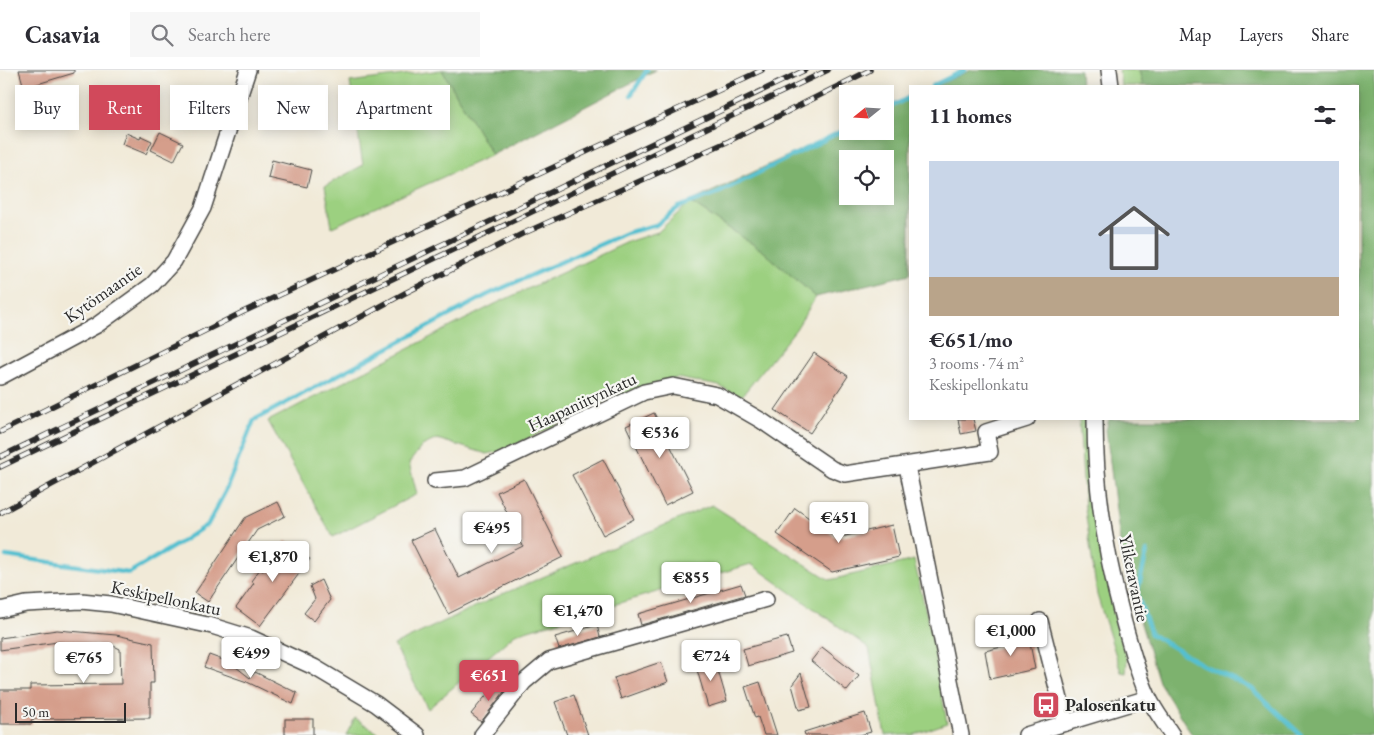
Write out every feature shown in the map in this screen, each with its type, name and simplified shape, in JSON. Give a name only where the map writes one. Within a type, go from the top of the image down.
[{"type":"street","name":"Kytömaantie","points":[[0,377],[97,324],[152,285],[174,261],[203,208],[248,70]]},
{"type":"street","points":[[1108,70],[1111,85]]},
{"type":"street","name":"Haapaniitynkatu","points":[[435,480],[466,478],[644,392],[673,386],[717,395],[762,422],[832,469],[845,474],[990,452],[986,432],[1024,420]]},
{"type":"street","name":"Ylikeravantie","points":[[1095,420],[1100,510],[1115,589],[1136,667],[1148,698],[1172,735]]},
{"type":"street","points":[[907,466],[961,735]]},
{"type":"street","points":[[482,735],[524,682],[549,661],[766,599]]},
{"type":"street","name":"Keskipellonkatu","points":[[0,610],[26,604],[88,602],[111,604],[212,626],[251,638],[314,667],[376,704],[417,735]]},
{"type":"street","points":[[1040,621],[1066,723]]},
{"type":"street","points":[[1026,735],[1148,698]]},
{"type":"green space","points":[[442,70],[492,155],[332,227],[325,186],[363,165],[358,130],[450,130],[450,85],[350,85],[350,82]]},
{"type":"green space","points":[[442,70],[656,70],[492,155]]},
{"type":"green space","points":[[971,70],[1080,70],[1081,85],[938,85]]},
{"type":"green space","points":[[1119,70],[1139,70],[1143,85],[1121,85]]},
{"type":"green space","points":[[1139,70],[1374,70],[1374,735],[1192,735],[1159,682],[1123,566],[1106,430],[1109,420],[1359,420],[1359,85],[1143,85]]},
{"type":"green space","points":[[909,99],[909,274],[816,297],[763,251],[690,202],[839,132],[839,140],[894,140],[894,106]]},
{"type":"green space","points":[[690,202],[763,251],[816,297],[796,329],[741,397],[719,386],[677,378],[616,396],[502,451],[487,454],[437,439],[422,446],[409,463],[417,494],[333,537],[268,421],[495,304],[630,241],[658,232]]},
{"type":"green space","points":[[1079,420],[1089,420],[1110,595],[1116,625],[1127,660],[1126,673],[1121,672],[1097,595],[1085,509]]},
{"type":"green space","points":[[712,505],[830,580],[914,560],[931,634],[947,723],[913,735],[885,735],[869,648],[751,564],[515,634],[428,709],[394,645],[498,596]]},
{"type":"green space","points":[[355,718],[381,735],[346,735]]},
{"type":"building","points":[[19,70],[74,70],[74,73],[34,85],[23,85]]},
{"type":"building","points":[[160,132],[183,143],[174,161],[151,150]]},
{"type":"building","points":[[126,133],[140,139],[141,136],[152,141],[146,154],[122,144]]},
{"type":"building","points":[[272,160],[311,170],[307,187],[268,178]]},
{"type":"building","points":[[814,353],[848,376],[810,433],[775,410]]},
{"type":"building","points":[[654,413],[693,491],[665,505],[626,426]]},
{"type":"building","points":[[958,420],[973,420],[976,431],[961,434]]},
{"type":"building","points":[[603,459],[634,519],[603,535],[572,475]]},
{"type":"building","points":[[524,479],[563,557],[448,614],[411,540],[435,529],[459,578],[523,546],[497,492]]},
{"type":"building","points":[[278,502],[285,516],[257,530],[208,602],[195,593],[245,518]]},
{"type":"building","points":[[795,508],[837,538],[892,525],[899,557],[832,572],[777,534]]},
{"type":"building","points":[[286,541],[310,559],[260,626],[236,608],[254,583],[251,581],[260,569],[263,571]]},
{"type":"building","points":[[321,580],[330,600],[314,621],[304,613],[315,599],[310,586]]},
{"type":"building","points":[[741,584],[745,595],[641,625],[638,614]]},
{"type":"building","points":[[597,625],[600,637],[559,649],[555,637]]},
{"type":"building","points":[[57,630],[116,635],[153,643],[154,683],[150,683],[150,718],[35,719],[31,720],[32,724],[0,724],[0,690],[30,690],[30,685],[121,684],[120,649],[116,647],[58,642],[0,650],[0,638]]},
{"type":"building","points":[[1028,633],[1035,669],[990,679],[985,651],[1006,646],[1004,637]]},
{"type":"building","points":[[787,637],[792,653],[748,666],[743,649]]},
{"type":"building","points":[[822,647],[859,676],[847,691],[811,661]]},
{"type":"building","points":[[209,655],[231,663],[250,678],[255,672],[297,693],[293,704],[247,682],[204,667]]},
{"type":"building","points":[[714,657],[727,701],[708,707],[695,663]]},
{"type":"building","points":[[661,662],[668,682],[621,699],[614,678]]},
{"type":"building","points":[[801,673],[811,707],[799,710],[792,685]]},
{"type":"building","points":[[498,681],[507,688],[481,722],[471,714]]},
{"type":"building","points":[[760,682],[777,735],[764,735],[758,717],[755,718],[745,687]]},
{"type":"building","points":[[574,695],[588,735],[567,735],[555,702]]},
{"type":"building","points":[[865,713],[871,732],[860,735],[805,735],[804,732]]},
{"type":"building","points":[[285,719],[313,719],[313,735],[285,735]]},
{"type":"waterway","points":[[631,95],[647,70]]},
{"type":"waterway","points":[[934,85],[965,70]]},
{"type":"waterway","points":[[894,105],[909,98]]},
{"type":"waterway","points":[[6,556],[129,573],[208,524],[225,492],[254,420],[487,295],[626,233],[656,225],[679,207],[718,193],[839,132]]},
{"type":"waterway","points":[[1147,551],[1137,594],[1151,634],[1203,665],[1251,688],[1301,735]]},
{"type":"railway","points":[[0,432],[243,312],[762,70]]},
{"type":"railway","points":[[0,457],[805,70]]},
{"type":"railway","points":[[0,467],[828,70]]},
{"type":"railway","points":[[0,513],[405,293],[522,234],[729,141],[870,70]]},
{"type":"place","name":"Palosenkatu","points":[[1046,705]]}]
